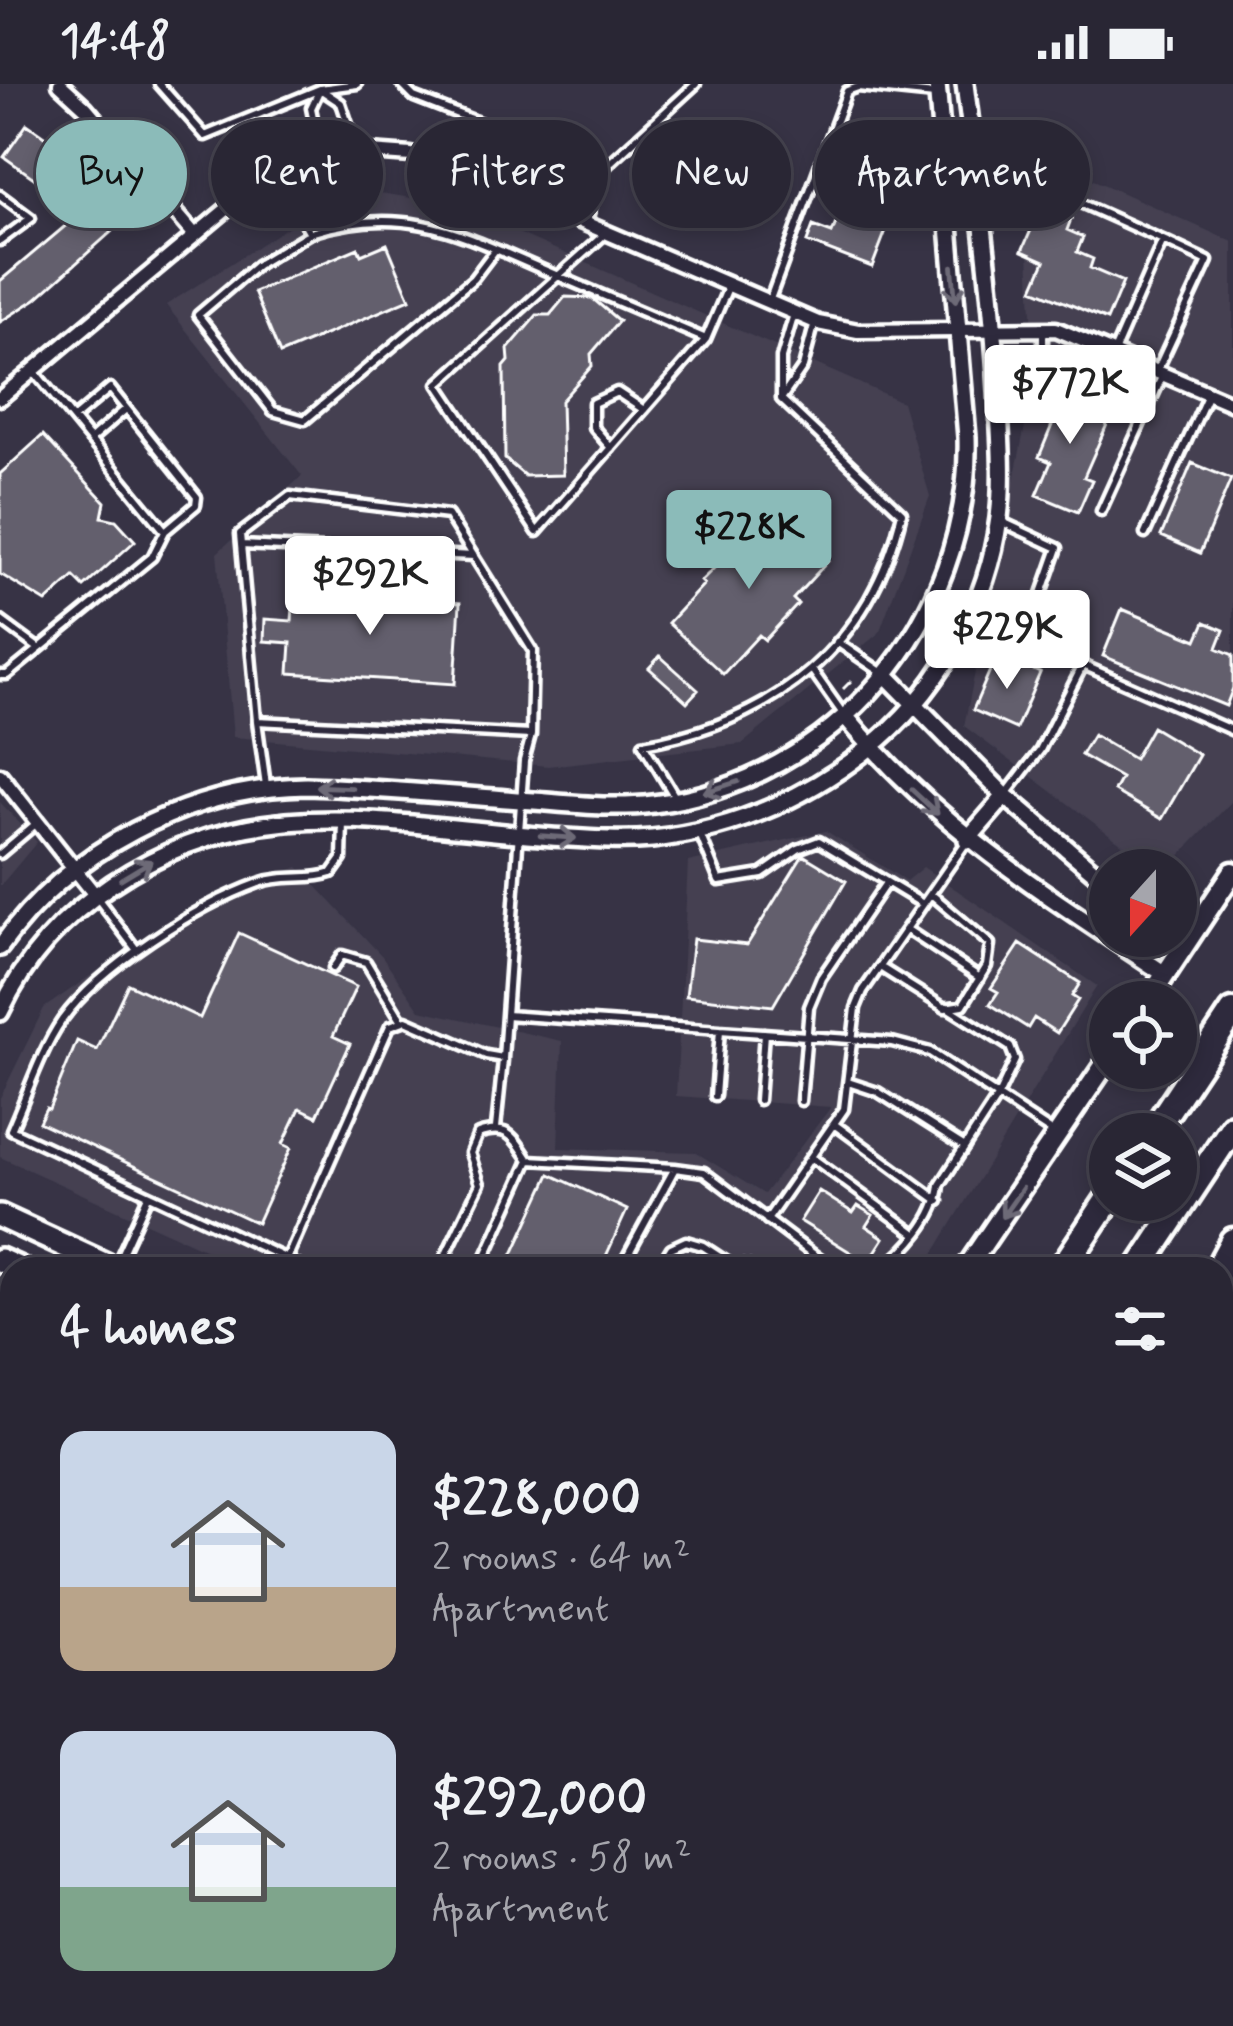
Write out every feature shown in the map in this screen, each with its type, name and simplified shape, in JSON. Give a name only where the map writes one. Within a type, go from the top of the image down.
[{"type":"highway","points":[[1166,1113],[1233,1012]]},
{"type":"highway","points":[[1147,1257],[1233,1126]]},
{"type":"highway","points":[[0,1216],[88,1257]]},
{"type":"highway","points":[[1070,1257],[1094,1221]]},
{"type":"main road","points":[[1197,916],[1233,872]]},
{"type":"main road","points":[[1161,981],[1173,957]]},
{"type":"main road","points":[[974,1257],[1089,1089]]},
{"type":"street","points":[[60,84],[194,235]]},
{"type":"street","points":[[0,1012],[19,974],[41,945],[96,896],[148,862],[218,833],[265,822],[343,820],[632,840],[699,831],[784,802],[871,747],[916,704],[961,634],[983,586],[1002,481],[994,329],[965,84]]},
{"type":"street","points":[[0,947],[75,870],[117,841],[177,811],[266,788],[336,787],[631,806],[677,800],[776,766],[845,716],[887,676],[939,590],[959,529],[968,459],[937,89]]},
{"type":"street","points":[[0,398],[211,221]]},
{"type":"street","points":[[595,228],[815,322],[858,331],[1042,327],[1066,332],[1233,404]]},
{"type":"street","points":[[887,676],[1005,796],[1089,867]]},
{"type":"street","points":[[845,716],[927,805],[968,840],[1166,974]]},
{"type":"street","points":[[0,775],[96,896]]},
{"type":"street","points":[[968,840],[1005,796]]},
{"type":"lane","points":[[159,84],[205,136],[320,89],[357,84]]},
{"type":"lane","points":[[401,84],[414,98],[471,120]]},
{"type":"lane","points":[[608,165],[696,84]]},
{"type":"lane","points":[[769,303],[848,91],[858,87],[937,89]]},
{"type":"lane","points":[[320,89],[341,103],[347,120]]},
{"type":"lane","points":[[314,120],[311,108],[320,89]]},
{"type":"lane","points":[[0,195],[31,218],[0,241]]},
{"type":"lane","points":[[1090,208],[1208,260],[1101,512]]},
{"type":"lane","points":[[496,250],[473,279],[305,420],[273,411],[198,315],[257,265],[310,232],[377,218],[416,221],[496,250],[706,339]]},
{"type":"lane","points":[[308,228],[310,232]]},
{"type":"lane","points":[[606,233],[438,384],[538,532],[706,339],[729,285]]},
{"type":"lane","points":[[1114,352],[1162,240]]},
{"type":"lane","points":[[677,800],[643,744],[736,719],[812,670],[837,642],[886,563],[902,513],[782,399],[782,358],[794,314]]},
{"type":"lane","points":[[782,399],[803,367],[815,322]]},
{"type":"lane","points":[[1042,327],[1042,348],[1052,359],[1150,405]]},
{"type":"lane","points":[[33,370],[165,531]]},
{"type":"lane","points":[[0,675],[7,675],[152,557],[165,531],[196,505],[196,497],[110,388],[73,419]]},
{"type":"lane","points":[[611,448],[593,427],[593,403],[616,392],[644,410]]},
{"type":"lane","points":[[1145,534],[1208,394]]},
{"type":"lane","points":[[90,440],[126,410]]},
{"type":"lane","points":[[266,788],[241,535],[290,496],[448,515],[533,651],[531,734],[524,761],[496,1128]]},
{"type":"lane","points":[[998,520],[1058,548],[1027,636],[1233,731]]},
{"type":"lane","points":[[241,545],[474,556]]},
{"type":"lane","points":[[0,620],[38,648]]},
{"type":"lane","points":[[837,642],[887,676]]},
{"type":"lane","points":[[1005,796],[1040,750],[1083,665]]},
{"type":"lane","points":[[812,670],[845,716]]},
{"type":"lane","points":[[257,722],[531,734]]},
{"type":"lane","points":[[282,1257],[10,1130],[62,1021],[113,966],[264,881],[332,872],[343,860],[343,820]]},
{"type":"lane","points":[[0,854],[38,822]]},
{"type":"lane","points":[[699,831],[719,880],[762,874],[798,849],[819,842],[923,904]]},
{"type":"lane","points":[[767,1220],[844,1109],[856,1008],[968,840]]},
{"type":"lane","points":[[801,1102],[809,1007],[821,978],[886,883]]},
{"type":"lane","points":[[931,894],[990,944],[988,967],[963,1005],[947,1007]]},
{"type":"lane","points":[[96,896],[136,949]]},
{"type":"lane","points":[[906,929],[980,978]]},
{"type":"lane","points":[[333,968],[342,955],[366,962],[402,1021],[503,1058]]},
{"type":"lane","points":[[880,967],[1010,1047],[1015,1060],[998,1096],[940,1185],[939,1202],[898,1257]]},
{"type":"lane","points":[[506,1016],[892,1042],[930,1052],[1058,1136]]},
{"type":"lane","points":[[287,1257],[390,1026],[402,1021]]},
{"type":"lane","points":[[715,1096],[720,1030]]},
{"type":"lane","points":[[759,1100],[764,1033]]},
{"type":"lane","points":[[847,1082],[878,1092],[964,1148]]},
{"type":"lane","points":[[834,1124],[939,1202]]},
{"type":"lane","points":[[445,1257],[480,1184],[470,1153],[478,1134],[496,1128],[507,1132],[530,1160],[704,1172],[817,1257]]},
{"type":"lane","points":[[811,1157],[916,1234]]},
{"type":"lane","points":[[486,1257],[530,1160]]},
{"type":"lane","points":[[627,1257],[675,1168]]},
{"type":"lane","points":[[120,1257],[149,1195]]},
{"type":"lane","points":[[665,1257],[670,1248],[686,1241],[720,1257]]},
{"type":"path","points":[[842,691],[854,677]]},
{"type":"shaded area","points":[[1090,178],[1233,242],[1233,800],[1186,849],[1129,849],[964,726],[1035,377],[1028,228],[1090,228]]},
{"type":"shaded area","points":[[383,193],[407,197],[407,228],[507,228],[902,402],[930,496],[879,633],[742,744],[548,766],[233,737],[217,553],[302,476],[166,305],[286,228],[383,228]]},
{"type":"shaded area","points":[[0,802],[37,842],[0,886]]},
{"type":"shaded area","points":[[826,831],[906,881],[923,867],[1090,981],[1089,999],[931,1257],[221,1257],[0,1157],[0,1098],[44,1008],[185,910],[298,867],[382,956],[420,1010],[562,1041],[558,1148],[695,1152],[764,1194],[831,1107],[676,1096],[688,862]]},
{"type":"building","points":[[27,124],[36,130],[36,180],[4,157]]},
{"type":"building","points":[[813,226],[832,233],[834,228],[887,228],[872,267],[807,242]]},
{"type":"building","points":[[63,228],[116,228],[36,299],[0,322],[0,281]]},
{"type":"building","points":[[1032,228],[1068,228],[1083,237],[1077,252],[1093,259],[1090,268],[1123,282],[1107,320],[1033,289],[1045,261],[1022,251]]},
{"type":"building","points":[[387,244],[410,299],[280,354],[254,292],[358,248],[361,255]]},
{"type":"building","points":[[565,297],[592,298],[619,321],[591,354],[592,366],[561,401],[563,475],[525,476],[505,459],[508,349],[537,315],[550,315]]},
{"type":"building","points":[[1052,387],[1112,413],[1084,477],[1092,480],[1078,512],[1037,495],[1051,462],[1039,457],[1052,425],[1038,419]]},
{"type":"building","points":[[43,435],[105,502],[102,517],[116,520],[135,541],[84,587],[74,577],[46,602],[0,574],[0,474]]},
{"type":"building","points":[[1192,463],[1231,479],[1200,553],[1161,536]]},
{"type":"building","points":[[773,510],[828,561],[793,599],[798,604],[765,640],[759,635],[723,674],[668,623],[704,584],[701,581]]},
{"type":"building","points":[[294,592],[460,603],[455,684],[289,673],[291,643],[264,641],[265,619],[292,621]]},
{"type":"building","points":[[1122,609],[1197,640],[1205,622],[1224,630],[1217,648],[1233,655],[1233,688],[1226,706],[1103,656]]},
{"type":"building","points":[[997,654],[1040,673],[1016,729],[973,710]]},
{"type":"building","points":[[660,656],[698,690],[687,702],[649,668]]},
{"type":"building","points":[[1152,727],[1199,755],[1162,819],[1114,791],[1121,778],[1081,755],[1093,735],[1134,759]]},
{"type":"building","points":[[803,855],[846,881],[773,1006],[686,996],[693,939],[747,945]]},
{"type":"building","points":[[239,933],[356,987],[333,1036],[350,1044],[317,1116],[300,1108],[283,1144],[291,1148],[257,1223],[39,1122],[77,1041],[97,1050],[128,984],[200,1018]]},
{"type":"building","points":[[1020,944],[1080,983],[1072,996],[1078,1000],[1057,1033],[1034,1018],[1028,1028],[990,1004],[998,992],[991,988]]},
{"type":"building","points":[[550,1174],[627,1210],[606,1257],[512,1257]]},
{"type":"building","points":[[819,1191],[853,1213],[858,1206],[873,1215],[866,1226],[884,1238],[872,1257],[858,1257],[800,1221]]}]
